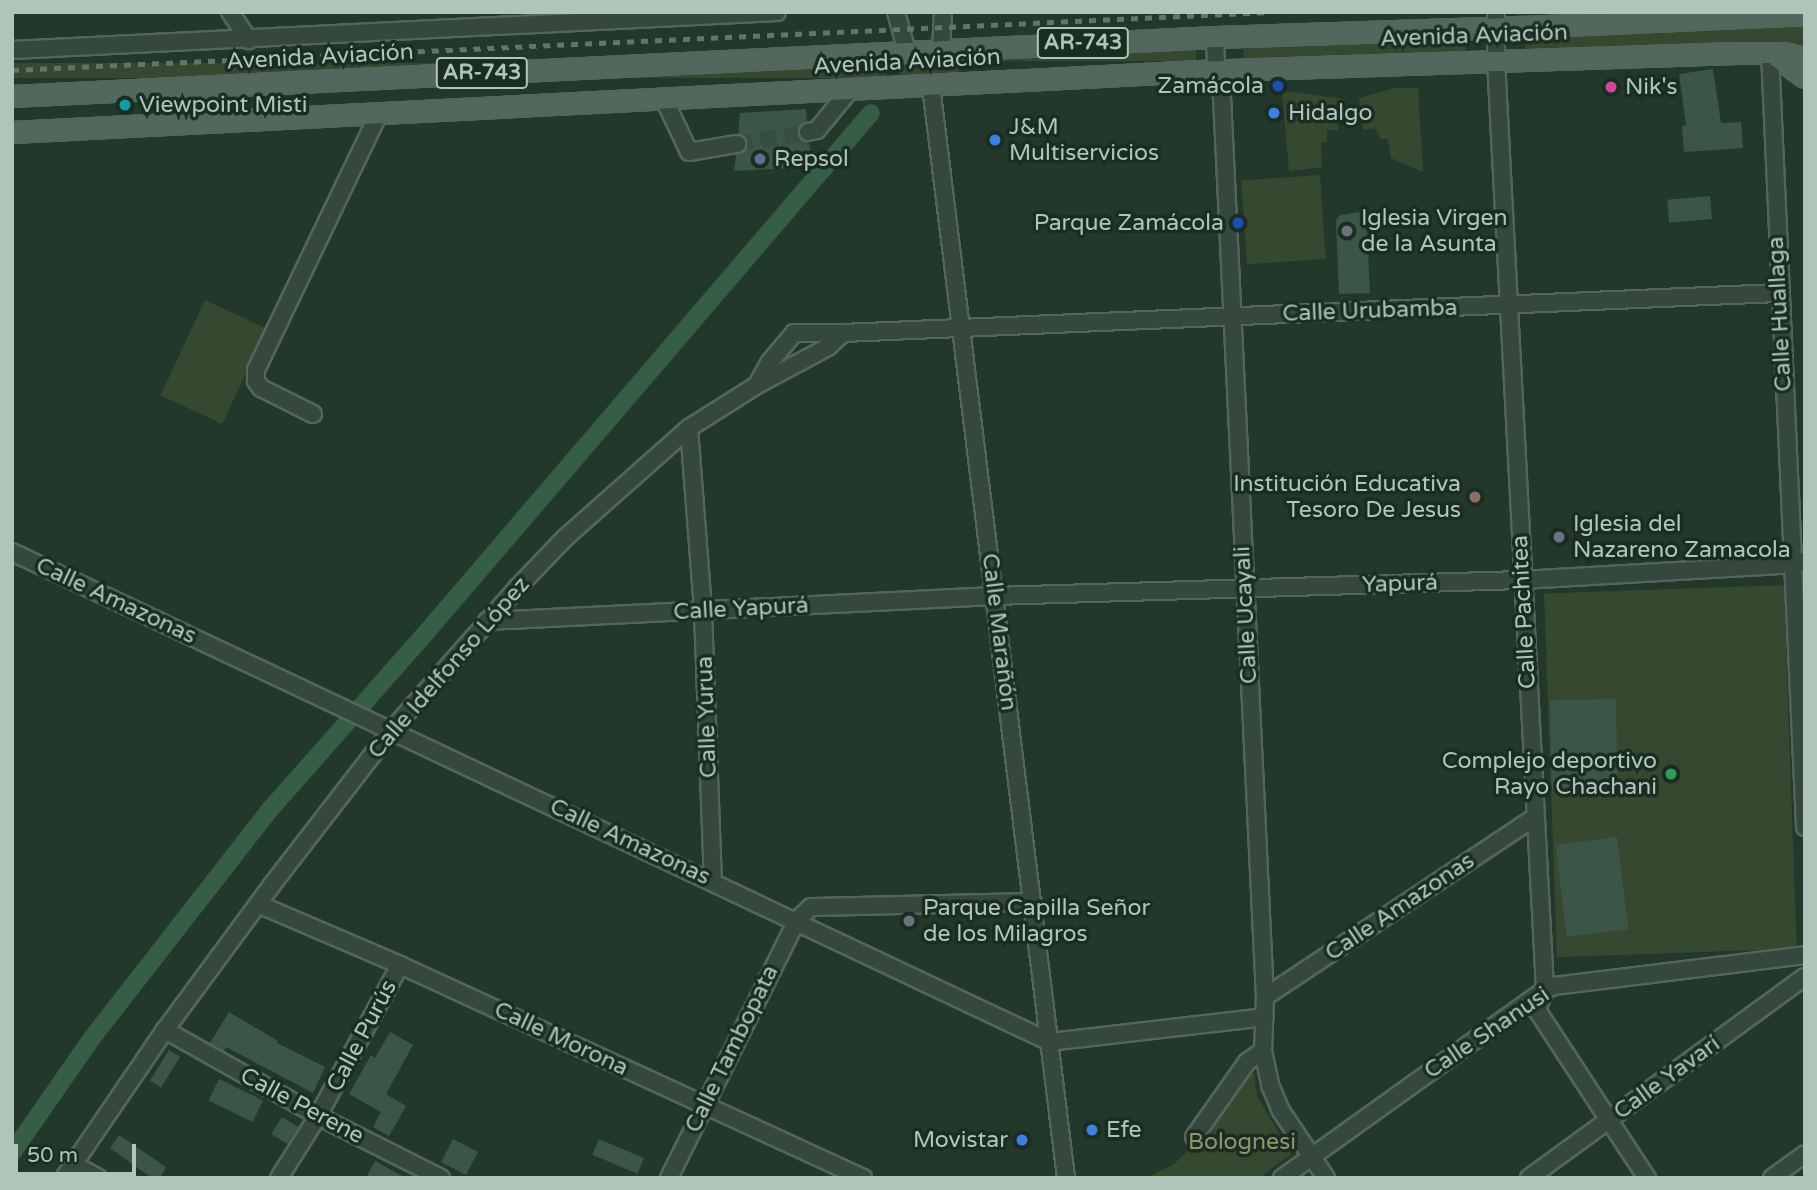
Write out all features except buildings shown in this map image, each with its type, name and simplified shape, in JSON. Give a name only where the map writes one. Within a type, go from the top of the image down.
[{"type":"main road","name":"Avenida Aviación","points":[[12,96],[1214,37],[1496,20],[1805,14]]},
{"type":"main road","name":"Avenida Aviación","points":[[12,132],[1216,71],[1770,53],[1805,58]]},
{"type":"main road","points":[[1770,53],[1805,77]]},
{"type":"street","points":[[230,12],[249,40]]},
{"type":"street","points":[[12,50],[777,12]]},
{"type":"street","points":[[896,12],[907,52]]},
{"type":"street","points":[[941,50],[943,12]]},
{"type":"street","name":"Calle Pachitea","points":[[1496,20],[1522,580],[1545,990],[1537,1010],[1647,1178]]},
{"type":"street","name":"Calle Ucayali","points":[[1214,37],[1216,71],[1222,96],[1265,997],[1263,1051],[1270,1085],[1281,1111],[1326,1178]]},
{"type":"street","name":"Calle Huallaga","points":[[1770,53],[1780,293],[1798,561],[1805,827]]},
{"type":"street","name":"Calle Marañón","points":[[931,86],[1066,1178]]},
{"type":"street","points":[[808,132],[817,130],[850,90]]},
{"type":"street","points":[[665,101],[690,152],[737,144]]},
{"type":"street","points":[[313,414],[261,388],[256,381],[256,370],[379,114]]},
{"type":"street","name":"Calle Urubamba","points":[[960,326],[1780,293]]},
{"type":"street","points":[[757,385],[769,363],[794,333],[960,326]]},
{"type":"street","name":"Calle Idelfonso López","points":[[68,1171],[165,1030],[258,904],[391,731],[487,621],[565,538],[689,428],[757,385],[828,347],[843,333]]},
{"type":"street","name":"Calle Yurua","points":[[689,428],[703,611],[713,880]]},
{"type":"street","name":"Calle Amazonas","points":[[12,552],[713,880],[1050,1042]]},
{"type":"street","name":"Yapurá","points":[[994,596],[1522,580],[1781,565],[1798,561]]},
{"type":"street","name":"Calle Yapurá","points":[[487,621],[994,596]]},
{"type":"street","name":"Calle Amazonas","points":[[1265,997],[1535,817]]},
{"type":"street","points":[[797,920],[811,907],[1033,902]]},
{"type":"street","name":"Calle Morona","points":[[258,904],[400,965],[863,1178]]},
{"type":"street","name":"Calle Tambopata","points":[[669,1178],[797,920]]},
{"type":"street","name":"Calle Shanusi","points":[[1282,1178],[1554,986],[1805,955]]},
{"type":"street","name":"Calle Purús","points":[[279,1178],[318,1116],[400,965]]},
{"type":"street","name":"Calle Yavarí","points":[[1530,1178],[1805,977]]},
{"type":"street","points":[[1050,1042],[1265,1017]]},
{"type":"street","name":"Calle Perene","points":[[165,1030],[318,1116],[441,1178]]},
{"type":"street","points":[[1194,1137],[1247,1062],[1263,1051]]},
{"type":"street","points":[[1772,1178],[1805,1154]]},
{"type":"street","points":[[68,1171],[98,1178]]},
{"type":"green space","points":[[1805,21],[1805,49],[1525,51],[1525,35]]},
{"type":"green space","points":[[1465,35],[1466,53],[1244,65],[1243,47]]},
{"type":"green space","points":[[970,46],[1196,46],[1196,61],[970,61]]},
{"type":"green space","points":[[958,59],[959,74],[900,78],[899,63]]},
{"type":"green space","points":[[12,63],[887,63],[887,78],[12,78]]},
{"type":"green space","points":[[1395,88],[1418,88],[1423,172],[1391,158],[1388,139],[1381,139],[1375,128],[1363,130],[1359,98]]},
{"type":"green space","points":[[1282,91],[1344,99],[1343,113],[1338,114],[1338,130],[1327,130],[1327,142],[1321,143],[1322,167],[1289,171]]},
{"type":"green space","points":[[1320,175],[1326,259],[1247,264],[1241,181]]},
{"type":"green space","points":[[205,300],[267,329],[222,424],[161,395]]},
{"type":"green space","name":"Complejo deportivo Rayo Chachani","points":[[1784,585],[1797,949],[1557,957],[1544,593]]},
{"type":"green space","name":"Bolognesi","points":[[1254,1073],[1257,1096],[1291,1154],[1259,1178],[1146,1178],[1174,1164],[1202,1137],[1246,1075]]},
{"type":"waterway","points":[[12,1153],[92,1038],[267,813],[424,635],[871,113]]},
{"type":"tunnel","points":[[737,144],[808,132]]},
{"type":"railway","points":[[12,70],[1271,12]]},
{"type":"place","name":"Zamácola","points":[[1278,86]]},
{"type":"place","name":"Nik's","points":[[1611,87]]},
{"type":"place","name":"Viewpoint Misti","points":[[125,105]]},
{"type":"place","name":"Hidalgo","points":[[1274,113]]},
{"type":"place","name":"J&M Multiservicios","points":[[995,140]]},
{"type":"place","name":"Repsol","points":[[760,159]]},
{"type":"place","name":"Parque Zamácola","points":[[1238,223]]},
{"type":"place","name":"Iglesia Virgen de la Asunta","points":[[1347,231]]},
{"type":"place","name":"Institución Educativa Tesoro De Jesus","points":[[1475,497]]},
{"type":"place","name":"Iglesia del Nazareno Zamacola","points":[[1559,537]]},
{"type":"place","name":"Complejo deportivo Rayo Chachani","points":[[1671,774]]},
{"type":"place","name":"Parque Capilla Señor de los Milagros","points":[[909,921]]},
{"type":"place","name":"Efe","points":[[1092,1130]]},
{"type":"place","name":"Movistar","points":[[1022,1140]]}]
